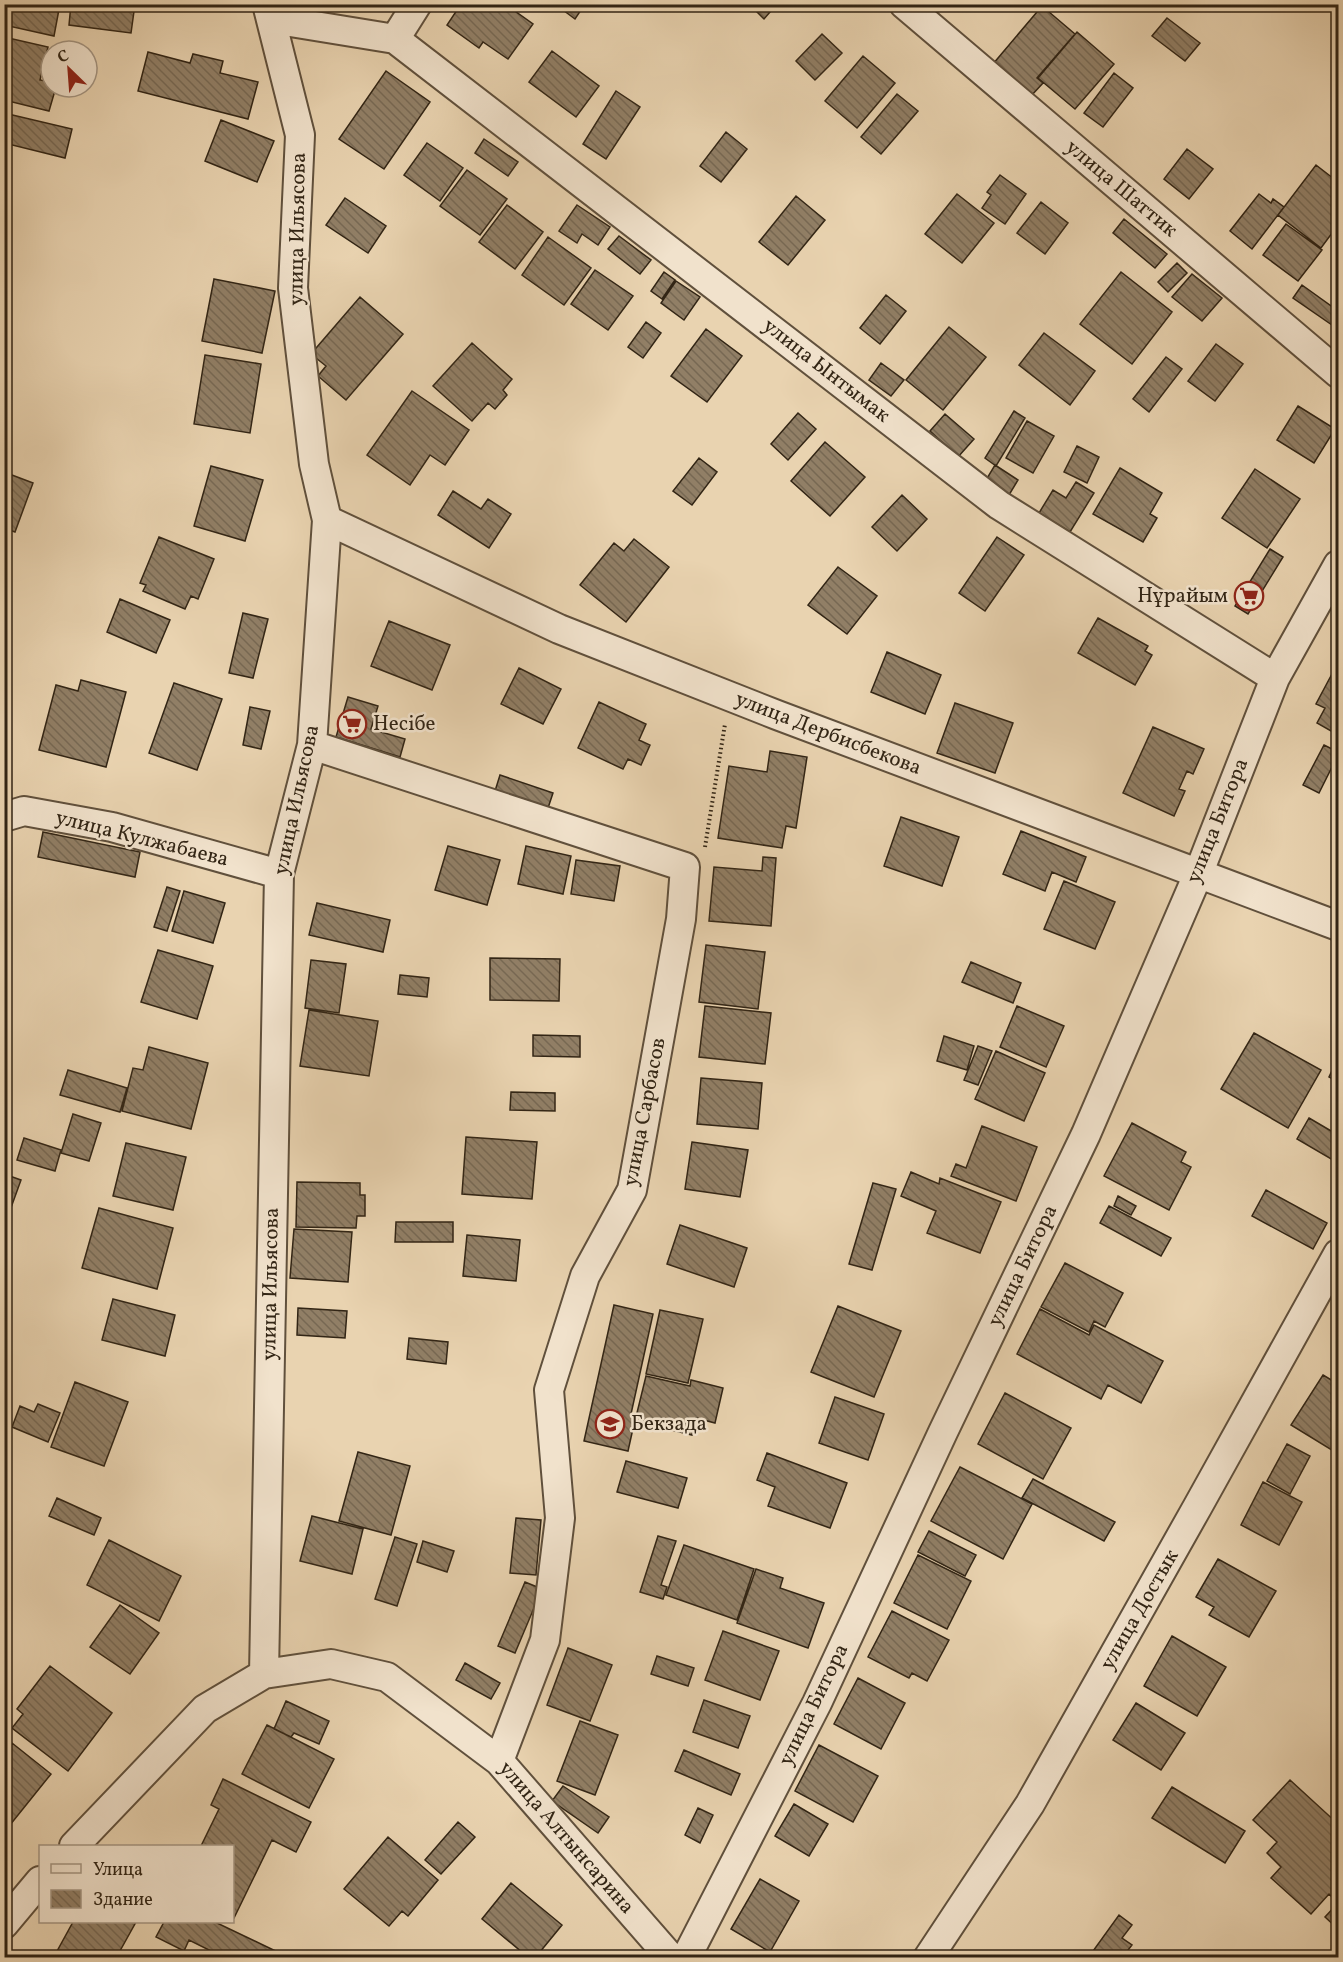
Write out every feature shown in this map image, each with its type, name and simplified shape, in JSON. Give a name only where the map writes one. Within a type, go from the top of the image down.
[{"type":"street","points":[[270,12],[395,39],[417,4]]},
{"type":"street","name":"улица Шаттик","points":[[904,4],[1338,373]]},
{"type":"street","name":"улица Ильясова","points":[[264,1674],[279,874],[312,745],[327,520],[314,464],[293,288],[300,135],[270,12]]},
{"type":"street","name":"улица Ынтымак","points":[[395,39],[999,505],[1275,678]]},
{"type":"street","name":"улица Дербисбекова","points":[[327,520],[559,630],[730,697],[1338,926]]},
{"type":"street","name":"улица Битора","points":[[686,1958],[817,1702],[1086,1134],[1199,872],[1275,678],[1338,565]]},
{"type":"street","points":[[312,745],[685,867]]},
{"type":"street","name":"улица Кулжабаева","points":[[4,817],[24,811],[112,827],[279,874]]},
{"type":"street","name":"улица Сарбасов","points":[[499,1761],[544,1640],[560,1518],[549,1390],[585,1276],[632,1190],[681,919],[685,867]]},
{"type":"street","name":"улица Достык","points":[[928,1958],[1030,1804],[1193,1517],[1338,1254]]},
{"type":"street","name":"улица Алтынсарина","points":[[75,1845],[205,1709],[264,1674],[331,1664],[387,1677],[499,1761],[671,1958]]},
{"type":"street","points":[[4,1924],[39,1882]]},
{"type":"path","points":[[685,867],[703,861],[730,697]]},
{"type":"building","points":[[4,4],[60,4],[54,36],[4,25]]},
{"type":"building","points":[[71,4],[135,4],[131,33],[69,25]]},
{"type":"building","points":[[461,4],[505,4],[533,24],[508,59],[483,42],[479,48],[447,25]]},
{"type":"building","points":[[555,4],[585,4],[575,19]]},
{"type":"building","points":[[749,4],[777,4],[764,19]]},
{"type":"building","points":[[1042,6],[1075,34],[1037,78],[1043,83],[1031,96],[993,64]]},
{"type":"building","points":[[1167,18],[1200,43],[1185,61],[1152,36]]},
{"type":"building","points":[[1077,32],[1114,64],[1075,109],[1038,78]]},
{"type":"building","points":[[822,34],[842,53],[815,80],[796,61]]},
{"type":"building","points":[[4,37],[39,45],[39,99],[52,99],[49,111],[4,100]]},
{"type":"building","points":[[552,51],[599,86],[576,117],[529,82]]},
{"type":"building","points":[[148,52],[190,63],[193,54],[223,61],[220,73],[258,82],[248,119],[138,91]]},
{"type":"building","points":[[863,56],[895,83],[857,128],[825,101]]},
{"type":"building","points":[[386,71],[430,102],[384,169],[339,139]]},
{"type":"building","points":[[1114,73],[1133,88],[1103,127],[1084,113]]},
{"type":"building","points":[[616,91],[640,107],[606,159],[583,144]]},
{"type":"building","points":[[897,94],[918,111],[881,154],[861,137]]},
{"type":"building","points":[[4,113],[72,129],[65,158],[4,143]]},
{"type":"building","points":[[221,120],[274,141],[257,182],[205,161]]},
{"type":"building","points":[[726,132],[747,149],[721,182],[700,166]]},
{"type":"building","points":[[484,139],[518,162],[508,176],[475,153]]},
{"type":"building","points":[[427,143],[463,168],[440,201],[404,175]]},
{"type":"building","points":[[1187,149],[1213,169],[1189,199],[1164,179]]},
{"type":"building","points":[[1316,165],[1338,182],[1338,225],[1321,248],[1278,215]]},
{"type":"building","points":[[467,170],[507,199],[480,235],[440,206]]},
{"type":"building","points":[[1000,175],[1026,194],[1005,224],[982,208],[991,195],[987,192]]},
{"type":"building","points":[[957,194],[994,223],[962,263],[925,234]]},
{"type":"building","points":[[1259,194],[1271,203],[1273,199],[1284,207],[1252,249],[1230,231]]},
{"type":"building","points":[[796,196],[825,220],[788,265],[759,242]]},
{"type":"building","points":[[345,198],[386,226],[368,253],[326,225]]},
{"type":"building","points":[[1041,202],[1068,223],[1045,254],[1017,233]]},
{"type":"building","points":[[507,205],[543,232],[515,269],[479,242]]},
{"type":"building","points":[[577,205],[610,227],[598,245],[582,234],[577,243],[559,231]]},
{"type":"building","points":[[1124,219],[1167,254],[1155,268],[1113,233]]},
{"type":"building","points":[[1286,224],[1322,250],[1298,281],[1263,255]]},
{"type":"building","points":[[619,236],[651,260],[640,274],[608,249]]},
{"type":"building","points":[[548,237],[591,268],[564,305],[522,275]]},
{"type":"building","points":[[1177,263],[1187,273],[1168,292],[1158,282]]},
{"type":"building","points":[[595,270],[633,296],[608,330],[571,304]]},
{"type":"building","points":[[664,272],[675,280],[662,299],[651,291]]},
{"type":"building","points":[[1121,272],[1172,312],[1132,364],[1080,324]]},
{"type":"building","points":[[1192,274],[1222,298],[1202,321],[1172,297]]},
{"type":"building","points":[[214,279],[275,291],[262,353],[202,341]]},
{"type":"building","points":[[676,281],[700,297],[684,320],[661,303]]},
{"type":"building","points":[[1302,285],[1338,311],[1338,316],[1332,325],[1293,298]]},
{"type":"building","points":[[886,295],[906,311],[880,344],[860,328]]},
{"type":"building","points":[[360,297],[403,334],[346,400],[318,376],[326,366],[311,354]]},
{"type":"building","points":[[646,322],[661,333],[643,358],[628,347]]},
{"type":"building","points":[[949,327],[986,357],[943,410],[906,380]]},
{"type":"building","points":[[706,329],[742,356],[707,402],[671,376]]},
{"type":"building","points":[[1044,333],[1095,371],[1070,405],[1019,365]]},
{"type":"building","points":[[472,343],[512,379],[503,390],[507,395],[495,409],[488,403],[472,421],[433,386]]},
{"type":"building","points":[[1216,344],[1243,364],[1215,401],[1188,381]]},
{"type":"building","points":[[205,355],[261,364],[250,433],[194,424]]},
{"type":"building","points":[[1166,357],[1182,369],[1149,412],[1133,399]]},
{"type":"building","points":[[881,363],[904,380],[891,396],[869,380]]},
{"type":"building","points":[[412,391],[469,430],[445,465],[430,455],[410,485],[367,455]]},
{"type":"building","points":[[1298,406],[1335,429],[1314,463],[1277,440]]},
{"type":"building","points":[[1014,411],[1025,418],[996,466],[985,458]]},
{"type":"building","points":[[798,413],[816,429],[788,460],[771,444]]},
{"type":"building","points":[[945,414],[974,439],[958,457],[930,431]]},
{"type":"building","points":[[1027,421],[1054,436],[1033,473],[1006,458]]},
{"type":"building","points":[[825,442],[865,477],[830,516],[791,481]]},
{"type":"building","points":[[1077,446],[1099,457],[1087,483],[1064,472]]},
{"type":"building","points":[[699,458],[717,472],[692,505],[673,491]]},
{"type":"building","points":[[995,465],[1018,480],[1009,495],[986,480]]},
{"type":"building","points":[[211,466],[263,480],[245,541],[194,526]]},
{"type":"building","points":[[1120,468],[1162,493],[1150,514],[1157,518],[1143,542],[1093,514]]},
{"type":"building","points":[[1255,469],[1300,499],[1267,548],[1222,518]]},
{"type":"building","points":[[4,472],[33,483],[15,532],[4,528]]},
{"type":"building","points":[[1076,482],[1094,493],[1070,532],[1039,513],[1053,490],[1066,498]]},
{"type":"building","points":[[453,491],[481,509],[488,499],[511,514],[489,548],[438,515]]},
{"type":"building","points":[[902,495],[927,519],[897,551],[872,527]]},
{"type":"building","points":[[159,537],[214,559],[198,599],[191,596],[185,609],[143,591],[146,585],[140,583]]},
{"type":"building","points":[[997,537],[1024,555],[985,611],[959,593]]},
{"type":"building","points":[[634,539],[669,567],[626,622],[580,585],[614,543],[624,551]]},
{"type":"building","points":[[1270,549],[1283,557],[1248,614],[1235,606]]},
{"type":"building","points":[[838,567],[877,596],[847,634],[808,605]]},
{"type":"building","points":[[120,599],[170,620],[156,653],[107,632]]},
{"type":"building","points":[[243,613],[268,619],[253,678],[229,673]]},
{"type":"building","points":[[1098,618],[1148,646],[1145,651],[1152,655],[1135,685],[1078,653]]},
{"type":"building","points":[[389,621],[450,645],[432,690],[371,666]]},
{"type":"building","points":[[887,652],[941,675],[925,714],[871,692]]},
{"type":"building","points":[[519,668],[561,689],[543,724],[501,704]]},
{"type":"building","points":[[1333,672],[1338,675],[1338,735],[1317,723],[1325,708],[1316,704]]},
{"type":"building","points":[[81,680],[126,692],[106,767],[39,750],[56,685],[78,691]]},
{"type":"building","points":[[174,683],[222,699],[197,770],[149,753]]},
{"type":"building","points":[[348,697],[378,706],[371,729],[405,739],[400,757],[336,737]]},
{"type":"building","points":[[599,702],[646,724],[639,740],[650,745],[641,765],[628,759],[623,769],[578,748]]},
{"type":"building","points":[[955,703],[1013,723],[995,773],[937,753]]},
{"type":"building","points":[[250,707],[270,711],[261,749],[243,745]]},
{"type":"building","points":[[1153,727],[1204,749],[1193,774],[1187,771],[1179,789],[1185,791],[1174,816],[1123,793]]},
{"type":"building","points":[[1324,745],[1338,752],[1338,755],[1319,793],[1303,785]]},
{"type":"building","points":[[770,751],[807,757],[796,828],[786,826],[782,848],[718,838],[729,766],[767,772]]},
{"type":"building","points":[[500,775],[553,793],[548,808],[495,791]]},
{"type":"building","points":[[901,817],[959,837],[942,886],[884,866]]},
{"type":"building","points":[[1021,831],[1086,857],[1076,882],[1052,872],[1045,891],[1003,874]]},
{"type":"building","points":[[43,832],[140,852],[135,877],[38,857]]},
{"type":"building","points":[[448,846],[500,860],[487,905],[435,890]]},
{"type":"building","points":[[526,846],[571,856],[563,894],[518,884]]},
{"type":"building","points":[[763,857],[776,858],[771,926],[709,921],[714,867],[762,871]]},
{"type":"building","points":[[576,860],[620,866],[614,901],[571,894]]},
{"type":"building","points":[[1064,881],[1115,902],[1095,949],[1044,929]]},
{"type":"building","points":[[167,887],[180,891],[167,931],[154,927]]},
{"type":"building","points":[[184,891],[225,903],[213,943],[172,931]]},
{"type":"building","points":[[317,903],[390,920],[383,952],[309,935]]},
{"type":"building","points":[[706,945],[765,952],[758,1009],[699,1002]]},
{"type":"building","points":[[158,950],[213,966],[197,1019],[141,1002]]},
{"type":"building","points":[[490,958],[560,959],[559,1001],[490,1000]]},
{"type":"building","points":[[311,960],[346,964],[339,1013],[305,1008]]},
{"type":"building","points":[[971,962],[1021,983],[1013,1003],[962,982]]},
{"type":"building","points":[[400,975],[429,978],[427,997],[398,994]]},
{"type":"building","points":[[705,1006],[771,1013],[765,1064],[699,1057]]},
{"type":"building","points":[[1017,1006],[1064,1026],[1046,1067],[1000,1047]]},
{"type":"building","points":[[309,1010],[378,1021],[369,1076],[300,1066]]},
{"type":"building","points":[[1254,1033],[1321,1070],[1288,1128],[1221,1089]]},
{"type":"building","points":[[533,1035],[580,1036],[580,1057],[533,1056]]},
{"type":"building","points":[[944,1036],[974,1046],[967,1070],[937,1061]]},
{"type":"building","points":[[978,1046],[992,1051],[978,1085],[964,1080]]},
{"type":"building","points":[[149,1047],[208,1063],[191,1129],[122,1111],[133,1068],[143,1070]]},
{"type":"building","points":[[996,1051],[1045,1073],[1024,1121],[975,1099]]},
{"type":"building","points":[[1338,1058],[1338,1082],[1329,1077]]},
{"type":"building","points":[[68,1070],[127,1088],[120,1112],[60,1095]]},
{"type":"building","points":[[701,1078],[762,1083],[758,1129],[697,1124]]},
{"type":"building","points":[[511,1092],[555,1093],[555,1111],[510,1110]]},
{"type":"building","points":[[73,1114],[101,1123],[89,1161],[61,1153]]},
{"type":"building","points":[[1309,1118],[1338,1135],[1338,1163],[1297,1139]]},
{"type":"building","points":[[1132,1123],[1186,1152],[1181,1162],[1191,1167],[1169,1210],[1104,1176]]},
{"type":"building","points":[[982,1126],[1037,1147],[1016,1201],[951,1176],[956,1164],[966,1168]]},
{"type":"building","points":[[466,1137],[537,1142],[532,1199],[462,1194]]},
{"type":"building","points":[[24,1138],[61,1150],[55,1171],[17,1160]]},
{"type":"building","points":[[692,1142],[748,1150],[740,1197],[685,1189]]},
{"type":"building","points":[[126,1143],[186,1157],[173,1210],[113,1196]]},
{"type":"building","points":[[911,1172],[939,1184],[940,1178],[1001,1202],[980,1253],[927,1233],[936,1211],[901,1196]]},
{"type":"building","points":[[4,1174],[21,1180],[4,1227]]},
{"type":"building","points":[[297,1182],[360,1183],[360,1195],[365,1195],[365,1216],[357,1216],[356,1228],[296,1227]]},
{"type":"building","points":[[873,1183],[896,1189],[872,1270],[849,1264]]},
{"type":"building","points":[[1266,1190],[1327,1223],[1313,1249],[1252,1216]]},
{"type":"building","points":[[1118,1196],[1136,1206],[1131,1215],[1114,1206]]},
{"type":"building","points":[[1109,1206],[1171,1238],[1161,1256],[1100,1223]]},
{"type":"building","points":[[99,1208],[173,1228],[157,1289],[82,1268]]},
{"type":"building","points":[[396,1222],[453,1222],[453,1242],[395,1242]]},
{"type":"building","points":[[680,1225],[747,1248],[734,1287],[667,1264]]},
{"type":"building","points":[[294,1229],[352,1232],[348,1282],[290,1278]]},
{"type":"building","points":[[467,1235],[520,1240],[516,1281],[463,1276]]},
{"type":"building","points":[[1065,1263],[1123,1293],[1105,1327],[1094,1321],[1089,1332],[1041,1307]]},
{"type":"building","points":[[113,1299],[175,1315],[165,1356],[102,1340]]},
{"type":"building","points":[[614,1305],[653,1314],[631,1414],[636,1415],[628,1451],[584,1441]]},
{"type":"building","points":[[838,1306],[901,1331],[874,1397],[811,1372]]},
{"type":"building","points":[[298,1308],[347,1311],[345,1338],[297,1335]]},
{"type":"building","points":[[1040,1309],[1089,1335],[1094,1325],[1163,1361],[1141,1403],[1108,1385],[1101,1399],[1017,1354]]},
{"type":"building","points":[[660,1310],[703,1319],[688,1383],[646,1374]]},
{"type":"building","points":[[409,1338],[448,1342],[446,1364],[407,1359]]},
{"type":"building","points":[[1323,1375],[1338,1384],[1338,1447],[1335,1452],[1291,1425]]},
{"type":"building","points":[[646,1376],[690,1386],[691,1380],[723,1388],[715,1423],[696,1418],[692,1435],[635,1421]]},
{"type":"building","points":[[75,1382],[128,1402],[104,1466],[51,1447]]},
{"type":"building","points":[[1005,1393],[1071,1428],[1043,1479],[978,1444]]},
{"type":"building","points":[[835,1397],[884,1414],[868,1460],[819,1443]]},
{"type":"building","points":[[38,1404],[60,1413],[48,1442],[12,1427],[20,1406],[34,1412]]},
{"type":"building","points":[[1287,1444],[1310,1456],[1290,1494],[1267,1481]]},
{"type":"building","points":[[358,1452],[410,1466],[391,1535],[339,1521]]},
{"type":"building","points":[[767,1453],[847,1483],[830,1528],[768,1506],[775,1487],[757,1480]]},
{"type":"building","points":[[626,1461],[687,1478],[678,1508],[617,1492]]},
{"type":"building","points":[[960,1467],[1032,1504],[1003,1559],[931,1521]]},
{"type":"building","points":[[1033,1479],[1115,1522],[1104,1541],[1022,1498]]},
{"type":"building","points":[[1263,1482],[1302,1502],[1279,1545],[1241,1525]]},
{"type":"building","points":[[57,1498],[101,1518],[94,1535],[49,1516]]},
{"type":"building","points":[[312,1516],[363,1529],[352,1574],[300,1561]]},
{"type":"building","points":[[516,1518],[541,1520],[536,1575],[510,1573]]},
{"type":"building","points":[[929,1531],[976,1555],[965,1576],[918,1552]]},
{"type":"building","points":[[658,1536],[676,1541],[661,1585],[667,1587],[663,1599],[640,1592]]},
{"type":"building","points":[[395,1537],[417,1544],[397,1606],[375,1599]]},
{"type":"building","points":[[109,1540],[181,1576],[159,1621],[87,1585]]},
{"type":"building","points":[[423,1541],[454,1551],[447,1572],[417,1562]]},
{"type":"building","points":[[684,1545],[754,1569],[737,1620],[666,1595]]},
{"type":"building","points":[[918,1555],[971,1581],[947,1629],[894,1603]]},
{"type":"building","points":[[1218,1559],[1276,1591],[1249,1637],[1209,1615],[1214,1607],[1196,1597]]},
{"type":"building","points":[[756,1569],[783,1578],[780,1588],[824,1603],[808,1648],[737,1623]]},
{"type":"building","points":[[525,1582],[542,1589],[515,1653],[498,1646]]},
{"type":"building","points":[[120,1605],[159,1633],[130,1674],[90,1647]]},
{"type":"building","points":[[892,1611],[949,1640],[927,1681],[912,1673],[909,1678],[868,1657]]},
{"type":"building","points":[[723,1631],[779,1651],[760,1700],[705,1680]]},
{"type":"building","points":[[1172,1636],[1226,1667],[1197,1716],[1144,1686]]},
{"type":"building","points":[[568,1648],[612,1665],[590,1721],[547,1705]]},
{"type":"building","points":[[657,1656],[694,1668],[688,1686],[651,1674]]},
{"type":"building","points":[[465,1663],[500,1683],[491,1699],[456,1680]]},
{"type":"building","points":[[50,1666],[112,1713],[68,1771],[12,1728],[23,1714],[17,1709]]},
{"type":"building","points":[[858,1678],[905,1703],[881,1749],[834,1724]]},
{"type":"building","points":[[704,1700],[750,1716],[738,1748],[693,1732]]},
{"type":"building","points":[[286,1701],[329,1721],[319,1744],[294,1733],[291,1737],[274,1729]]},
{"type":"building","points":[[1136,1703],[1185,1733],[1161,1770],[1113,1740]]},
{"type":"building","points":[[580,1721],[618,1735],[595,1795],[557,1781]]},
{"type":"building","points":[[267,1725],[334,1759],[309,1808],[242,1774]]},
{"type":"building","points":[[12,1743],[51,1774],[10,1825],[4,1821],[4,1747],[8,1749]]},
{"type":"building","points":[[819,1745],[878,1776],[853,1822],[795,1791]]},
{"type":"building","points":[[684,1750],[740,1774],[731,1795],[675,1771]]},
{"type":"building","points":[[223,1779],[311,1822],[296,1852],[272,1840],[234,1918],[234,1845],[201,1845],[219,1809],[211,1805]]},
{"type":"building","points":[[1290,1780],[1338,1824],[1338,1903],[1329,1894],[1311,1914],[1271,1878],[1281,1867],[1267,1853],[1277,1842],[1253,1820]]},
{"type":"building","points":[[563,1786],[609,1817],[598,1833],[552,1801]]},
{"type":"building","points":[[1172,1787],[1245,1831],[1225,1863],[1152,1818]]},
{"type":"building","points":[[794,1804],[828,1824],[809,1856],[775,1836]]},
{"type":"building","points":[[698,1808],[713,1815],[700,1843],[685,1835]]},
{"type":"building","points":[[458,1822],[475,1837],[441,1874],[425,1860]]},
{"type":"building","points":[[388,1837],[438,1880],[408,1916],[402,1911],[389,1926],[344,1889]]},
{"type":"building","points":[[760,1879],[799,1901],[770,1952],[731,1929]]},
{"type":"building","points":[[511,1883],[562,1925],[535,1958],[529,1958],[482,1919]]},
{"type":"building","points":[[1338,1903],[1338,1929],[1325,1917]]},
{"type":"building","points":[[1119,1915],[1132,1925],[1122,1938],[1132,1945],[1122,1958],[1088,1958]]},
{"type":"building","points":[[72,1923],[135,1923],[116,1958],[64,1958],[56,1953]]},
{"type":"building","points":[[163,1923],[217,1923],[288,1957],[225,1958],[189,1940],[184,1951],[156,1937]]},
{"type":"place","name":"Нұрайым","points":[[1249,596]]},
{"type":"place","name":"Несібе","points":[[352,724]]},
{"type":"place","name":"Бекзада","points":[[610,1424]]}]
